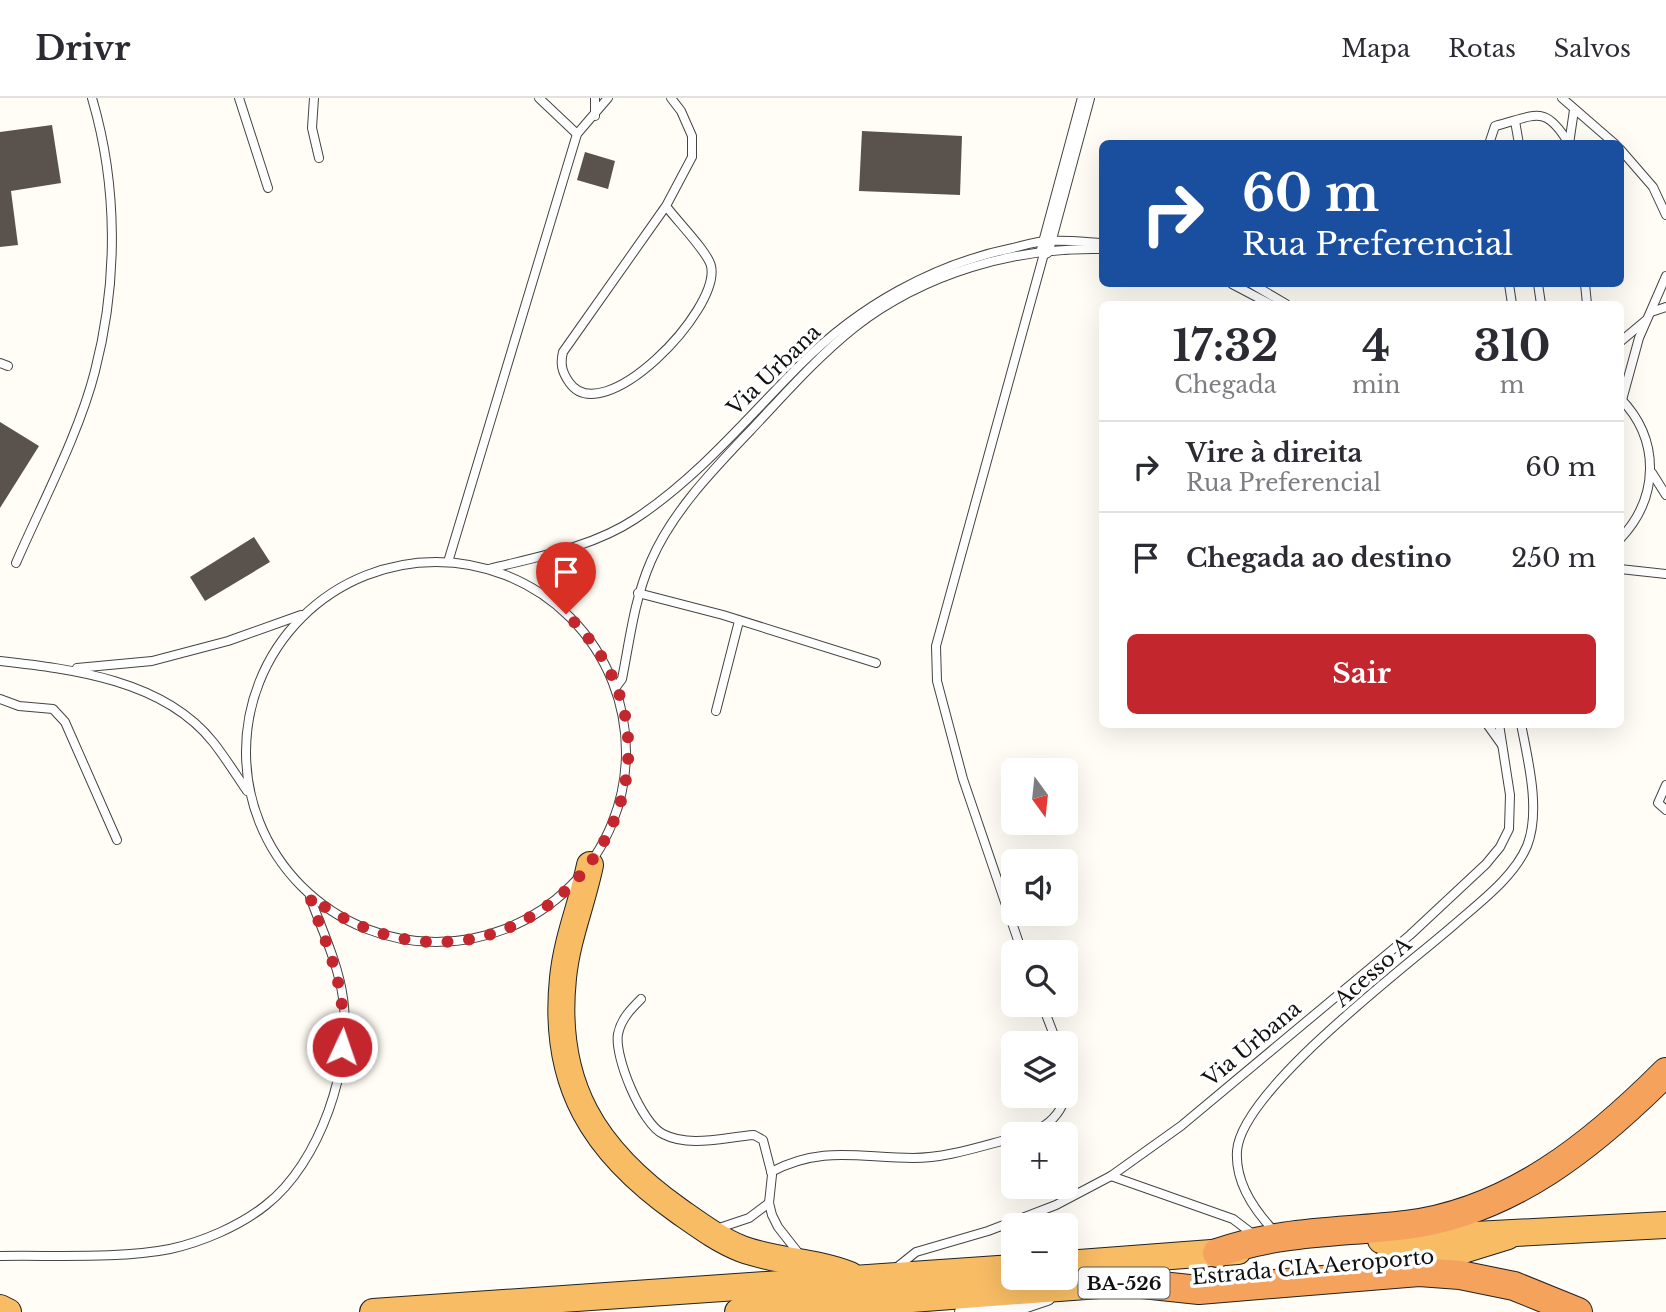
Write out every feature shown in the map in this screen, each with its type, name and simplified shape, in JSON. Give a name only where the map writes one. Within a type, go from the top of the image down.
[{"type":"highway","points":[[590,865],[567,944],[563,979],[564,1056],[582,1107],[615,1158],[642,1183],[707,1231],[742,1249],[824,1265],[874,1279]]},
{"type":"highway","points":[[1217,1252],[1269,1237],[1408,1225],[1447,1217],[1496,1199],[1529,1183],[1586,1146],[1615,1124],[1666,1072]]},
{"type":"highway","name":"Estrada CIA Aeroporto","points":[[1078,1274],[1217,1252],[1431,1236],[1508,1236],[1666,1225]]},
{"type":"highway","name":"Estrada CIA Aeroporto","points":[[1078,1276],[1133,1283],[1400,1261],[1453,1253],[1508,1236]]},
{"type":"highway","points":[[373,1312],[1001,1269]]},
{"type":"highway","points":[[1133,1283],[1199,1290],[1419,1272],[1460,1275],[1514,1286],[1578,1312]]},
{"type":"highway","name":"Estrada CIA Aeroporto","points":[[738,1312],[786,1310],[1001,1284]]},
{"type":"highway","points":[[0,1308],[8,1312]]},
{"type":"street","points":[[1046,245],[1086,98]]},
{"type":"street","points":[[963,1312],[1023,1305],[1047,1290]]},
{"type":"lane","points":[[16,562],[60,464],[95,372],[104,318],[112,258],[112,216],[108,176],[92,98]]},
{"type":"lane","points":[[239,98],[268,188]]},
{"type":"lane","points":[[314,98],[313,128],[319,158]]},
{"type":"lane","points":[[539,98],[578,134]]},
{"type":"lane","points":[[595,98],[595,116]]},
{"type":"lane","points":[[448,562],[578,134],[608,98]]},
{"type":"lane","points":[[666,206],[711,265],[711,288],[700,311],[638,375],[612,392],[590,394],[572,387],[564,374],[561,361],[563,352],[666,206],[692,157],[692,136],[681,111],[671,98]]},
{"type":"lane","points":[[1562,98],[1610,140]]},
{"type":"lane","points":[[1570,140],[1574,110]]},
{"type":"lane","points":[[1490,140],[1495,126],[1548,116],[1558,124],[1567,140]]},
{"type":"lane","points":[[1515,121],[1517,140]]},
{"type":"lane","points":[[1624,154],[1653,187],[1666,215]]},
{"type":"lane","name":"Via Urbana","points":[[489,569],[580,544],[632,521],[683,485],[804,361],[856,317],[898,292],[976,256],[1046,245],[1099,243]]},
{"type":"lane","points":[[1018,940],[963,779],[937,681],[936,646],[1046,245]]},
{"type":"lane","name":"Via Urbana","points":[[616,687],[622,679],[638,593],[667,530],[717,466],[815,362],[856,326],[894,302],[945,276],[1046,245],[1099,249]]},
{"type":"lane","points":[[1624,389],[1639,338],[1666,275]]},
{"type":"lane","points":[[1238,287],[1264,301]]},
{"type":"lane","points":[[1257,287],[1281,301]]},
{"type":"lane","points":[[1624,338],[1649,316],[1666,307]]},
{"type":"lane","points":[[1624,403],[1639,421],[1649,446],[1652,473],[1647,500],[1634,524],[1624,535]]},
{"type":"lane","points":[[1652,473],[1666,495]]},
{"type":"lane","points":[[0,661],[70,669],[142,692],[190,720],[212,741],[248,794],[273,849],[310,897],[336,916],[374,933],[425,943],[457,942],[488,936],[518,925],[561,895],[590,865],[609,833],[622,797],[627,761],[625,723],[616,687],[601,655],[571,618],[553,601],[523,582],[489,569],[448,562],[396,566],[347,584],[304,614],[279,644],[259,678],[248,716],[244,755],[248,794]]},
{"type":"lane","points":[[1624,569],[1666,574]]},
{"type":"lane","points":[[638,593],[876,663]]},
{"type":"lane","points":[[70,669],[152,661],[228,641],[304,614]]},
{"type":"lane","points":[[716,711],[739,621]]},
{"type":"lane","points":[[0,699],[19,706],[52,709],[65,722],[117,840]]},
{"type":"lane","points":[[1490,728],[1503,747]]},
{"type":"lane","name":"Via Urbana","points":[[874,1279],[916,1252],[988,1231],[1056,1205],[1111,1176],[1181,1126],[1410,935],[1486,864],[1500,847],[1510,819],[1500,728]]},
{"type":"lane","name":"Acesso A","points":[[1269,1237],[1253,1209],[1242,1180],[1237,1153],[1248,1118],[1291,1066],[1484,899],[1515,865],[1527,847],[1531,822],[1531,787],[1522,728]]},
{"type":"lane","points":[[1666,785],[1658,803],[1666,810]]},
{"type":"lane","points":[[0,1256],[169,1249],[219,1233],[267,1205],[291,1178],[317,1141],[330,1108],[340,1066],[344,1028],[344,1000],[338,974],[310,897]]},
{"type":"lane","points":[[642,999],[627,1013],[617,1036],[620,1057],[650,1125],[662,1134],[681,1140],[754,1135],[763,1140],[771,1172],[769,1203],[778,1227],[807,1262]]},
{"type":"lane","points":[[1048,1122],[1063,1108]]},
{"type":"lane","points":[[771,1172],[785,1165],[832,1153],[914,1158],[1001,1141]]},
{"type":"lane","points":[[1111,1176],[1233,1219],[1269,1237]]},
{"type":"lane","points":[[707,1231],[749,1218],[769,1203]]},
{"type":"building","points":[[52,125],[61,183],[11,191],[18,245],[0,247],[0,132]]},
{"type":"building","points":[[862,131],[962,136],[960,195],[859,191]]},
{"type":"building","points":[[585,152],[615,161],[608,189],[577,180]]},
{"type":"building","points":[[0,422],[39,446],[0,508]]},
{"type":"building","points":[[254,537],[270,562],[205,601],[190,577]]},
{"type":"route","points":[[342,1047],[344,1000],[338,974],[310,897],[336,916],[364,930],[394,939],[441,943],[488,936],[518,925],[545,909],[569,889],[590,865],[609,833],[622,797],[627,761],[625,723],[616,687],[601,655],[566,614]]}]
